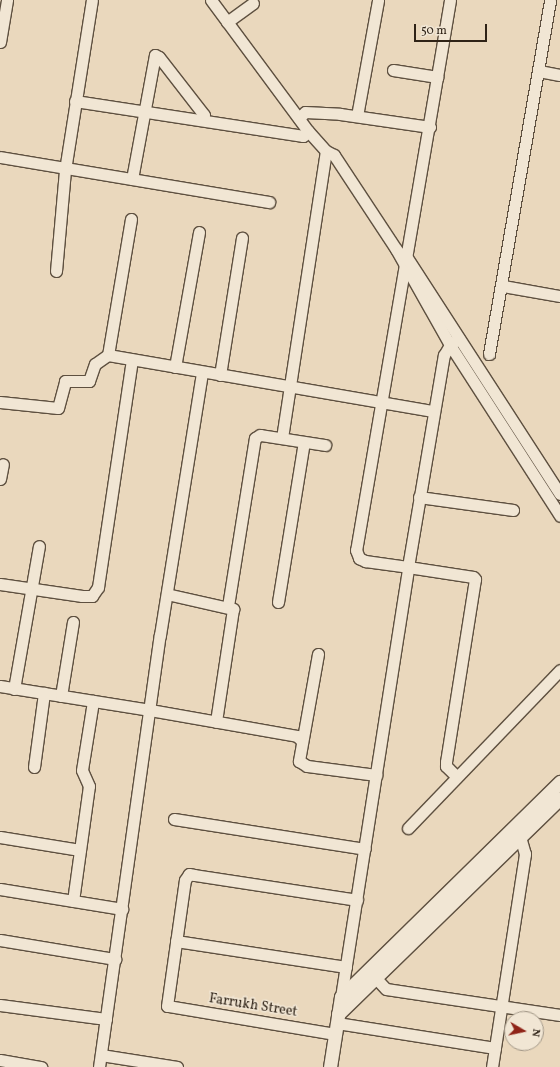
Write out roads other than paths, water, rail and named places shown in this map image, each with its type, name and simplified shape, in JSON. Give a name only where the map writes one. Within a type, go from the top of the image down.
[{"type":"street","points":[[0,42],[7,0]]},
{"type":"street","points":[[56,271],[66,170],[75,101],[92,0]]},
{"type":"street","points":[[211,0],[308,131],[326,151],[334,155],[401,252],[454,342],[560,494]]},
{"type":"street","points":[[358,116],[378,0]]},
{"type":"street","points":[[450,0],[430,127],[401,252],[404,266],[556,502],[560,516]]},
{"type":"street","points":[[489,354],[503,286],[550,0]]},
{"type":"street","points":[[228,22],[253,3]]},
{"type":"street","points":[[132,179],[155,56],[159,57],[204,115],[203,120]]},
{"type":"street","points":[[393,70],[437,77]]},
{"type":"street","points":[[539,71],[560,75]]},
{"type":"street","points":[[75,101],[303,136],[308,131]]},
{"type":"street","points":[[299,118],[305,112],[358,116],[430,127]]},
{"type":"street","points":[[282,438],[326,151]]},
{"type":"street","points":[[0,157],[66,170],[132,179],[269,202]]},
{"type":"street","points":[[0,402],[58,408],[65,382],[89,381],[95,364],[108,355],[131,219]]},
{"type":"street","points":[[175,367],[199,232]]},
{"type":"street","points":[[220,375],[242,238]]},
{"type":"street","points":[[404,266],[356,550],[358,558],[365,561],[473,577],[475,579],[446,762],[446,766],[456,776]]},
{"type":"street","points":[[503,286],[560,296]]},
{"type":"street","points":[[330,1067],[433,411],[444,355],[454,342]]},
{"type":"street","points":[[108,355],[290,388],[382,401],[433,411]]},
{"type":"street","points":[[0,584],[82,596],[92,596],[98,587],[132,360]]},
{"type":"street","points":[[99,1067],[150,710],[202,372]]},
{"type":"street","points":[[228,606],[255,438],[260,435],[325,445]]},
{"type":"street","points":[[278,602],[304,442]]},
{"type":"street","points":[[0,478],[3,464]]},
{"type":"street","points":[[419,497],[513,510]]},
{"type":"street","points":[[14,689],[38,546]]},
{"type":"street","points":[[171,595],[228,606],[234,613],[216,722]]},
{"type":"street","points":[[61,696],[73,622]]},
{"type":"street","points":[[318,654],[304,735],[301,740],[299,761],[301,765],[376,775]]},
{"type":"street","points":[[408,828],[456,776],[560,670]]},
{"type":"street","points":[[0,686],[150,710],[297,736],[301,740]]},
{"type":"street","points":[[34,767],[44,693]]},
{"type":"street","points":[[73,900],[89,786],[82,770],[93,701]]},
{"type":"street","points":[[341,997],[372,975],[516,833],[560,782]]},
{"type":"street","points":[[516,833],[560,798]]},
{"type":"street","points":[[174,819],[365,849]]},
{"type":"street","points":[[492,1067],[525,854],[516,833]]},
{"type":"street","points":[[0,837],[80,850]]},
{"type":"street","points":[[346,967],[176,941],[185,880],[189,874],[357,900]]},
{"type":"street","points":[[0,890],[73,900],[122,909]]},
{"type":"street","points":[[0,940],[115,959]]},
{"type":"street","name":"Farrukh Street","points":[[176,941],[167,1006],[337,1024],[495,1048]]},
{"type":"street","points":[[372,975],[386,989],[560,1015]]},
{"type":"street","points":[[337,1024],[372,975]]},
{"type":"street","points":[[0,1005],[106,1019]]},
{"type":"street","points":[[100,1055],[177,1067]]},
{"type":"street","points":[[0,1060],[41,1067]]}]
